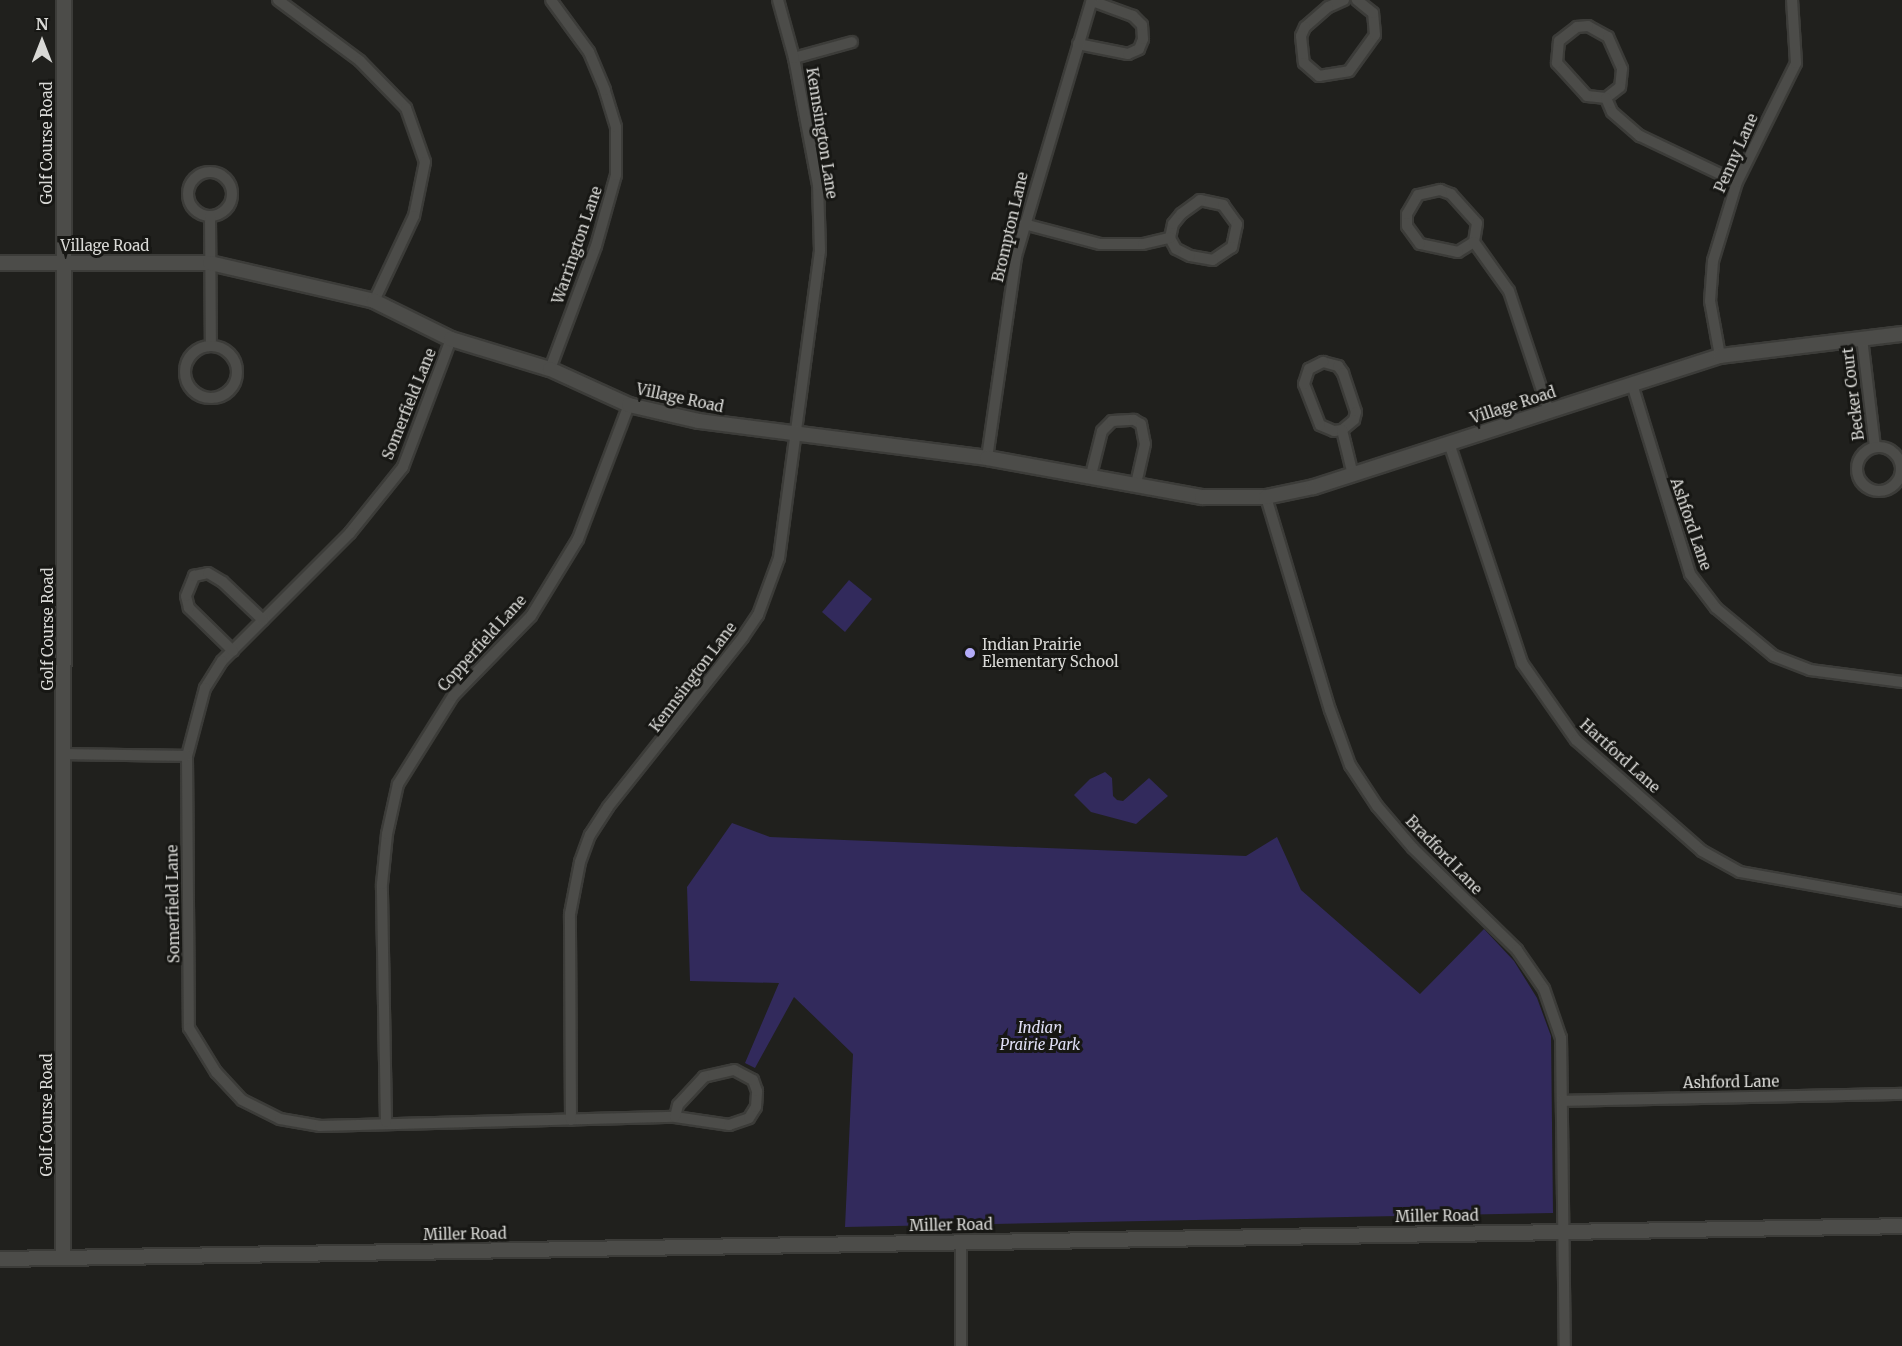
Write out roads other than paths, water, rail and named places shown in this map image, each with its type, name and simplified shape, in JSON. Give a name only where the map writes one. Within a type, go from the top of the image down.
[{"type":"street","name":"Golf Course Road","points":[[63,1258],[64,0]]},
{"type":"street","points":[[278,0],[360,61],[406,108],[425,162],[414,216],[374,301]]},
{"type":"street","name":"Warrington Lane","points":[[550,369],[596,246],[616,175],[616,127],[606,90],[589,52],[551,0]]},
{"type":"street","name":"Kennsington Lane","points":[[571,1120],[570,914],[580,862],[590,835],[609,807],[723,667],[758,615],[779,558],[797,433],[819,232],[818,184],[794,58],[778,0]]},
{"type":"street","name":"Brompton Lane","points":[[987,458],[1016,256],[1024,224],[1078,44],[1092,0],[1133,16],[1142,25],[1143,39],[1139,48],[1128,54],[1078,44]]},
{"type":"street","points":[[1344,0],[1328,7],[1305,27],[1301,36],[1304,63],[1319,76],[1349,71],[1375,34],[1373,13],[1357,0]]},
{"type":"street","name":"Penny Lane","points":[[1720,356],[1710,282],[1737,182],[1796,63],[1792,0]]},
{"type":"street","points":[[1577,27],[1599,30],[1608,37],[1622,69],[1620,87],[1606,98],[1587,96],[1557,63],[1559,41],[1577,27]]},
{"type":"street","name":"Kennsington Lane","points":[[794,58],[852,42]]},
{"type":"street","points":[[1606,98],[1612,112],[1640,136],[1737,182]]},
{"type":"street","points":[[210,172],[226,178],[232,194],[226,209],[210,216],[194,209],[188,193],[195,178],[210,172]]},
{"type":"street","points":[[1474,242],[1458,252],[1420,244],[1407,226],[1411,204],[1429,191],[1451,194],[1477,223],[1474,242],[1509,291],[1549,411]]},
{"type":"street","points":[[1200,200],[1223,205],[1237,224],[1232,247],[1213,260],[1190,256],[1176,249],[1170,238],[1173,224],[1181,213],[1200,200]]},
{"type":"street","points":[[210,216],[211,346]]},
{"type":"street","points":[[1024,224],[1100,244],[1143,244],[1170,238]]},
{"type":"street","name":"Village Road","points":[[0,263],[210,263],[374,301],[451,339],[550,369],[629,405],[699,421],[987,458],[1091,475],[1202,497],[1266,497],[1353,475],[1720,356],[1902,334]]},
{"type":"street","name":"Becker Court","points":[[1862,338],[1875,447]]},
{"type":"street","name":"Somerfield Lane","points":[[451,339],[403,467],[350,533],[233,651],[205,688],[187,756],[189,1028],[216,1072],[242,1100],[280,1119],[320,1126],[386,1122],[675,1117],[729,1125],[748,1118],[756,1107],[757,1091],[753,1080],[734,1070],[704,1077],[678,1105],[675,1117]]},
{"type":"street","points":[[211,346],[230,354],[237,372],[229,391],[210,399],[192,391],[184,372],[192,353],[211,346]]},
{"type":"street","points":[[1331,363],[1344,373],[1356,412],[1354,420],[1342,430],[1326,430],[1316,418],[1305,384],[1305,376],[1316,364],[1331,363]]},
{"type":"street","name":"Ashford Lane","points":[[1632,384],[1690,574],[1716,608],[1774,656],[1810,670],[1902,682]]},
{"type":"street","name":"Copperfield Lane","points":[[386,1122],[382,885],[398,784],[453,696],[531,616],[572,549],[629,405]]},
{"type":"street","points":[[1091,475],[1102,431],[1112,421],[1134,420],[1141,424],[1145,444],[1136,484]]},
{"type":"street","points":[[1342,430],[1353,475]]},
{"type":"street","name":"Hartford Lane","points":[[1449,443],[1522,663],[1576,740],[1702,852],[1740,872],[1902,901]]},
{"type":"street","name":"Becker Court","points":[[1875,447],[1892,450],[1901,464],[1898,481],[1884,491],[1867,488],[1857,474],[1860,457],[1875,447]]},
{"type":"street","name":"Bradford Lane","points":[[1266,497],[1330,710],[1350,765],[1377,806],[1413,848],[1517,950],[1544,989],[1561,1038],[1565,1346]]},
{"type":"street","points":[[233,651],[189,608],[186,597],[194,576],[208,573],[223,582],[263,620]]},
{"type":"street","points":[[64,754],[187,756]]},
{"type":"street","name":"Ashford Lane","points":[[1562,1101],[1902,1094]]},
{"type":"street","name":"Miller Road","points":[[0,1259],[1902,1226]]},
{"type":"street","points":[[961,1241],[961,1346]]},
{"type":"place","name":"Indian Prairie Elementary School","points":[[970,653]]},
{"type":"park label","name":"Indian Prairie Park","points":[[1040,1036]]}]
